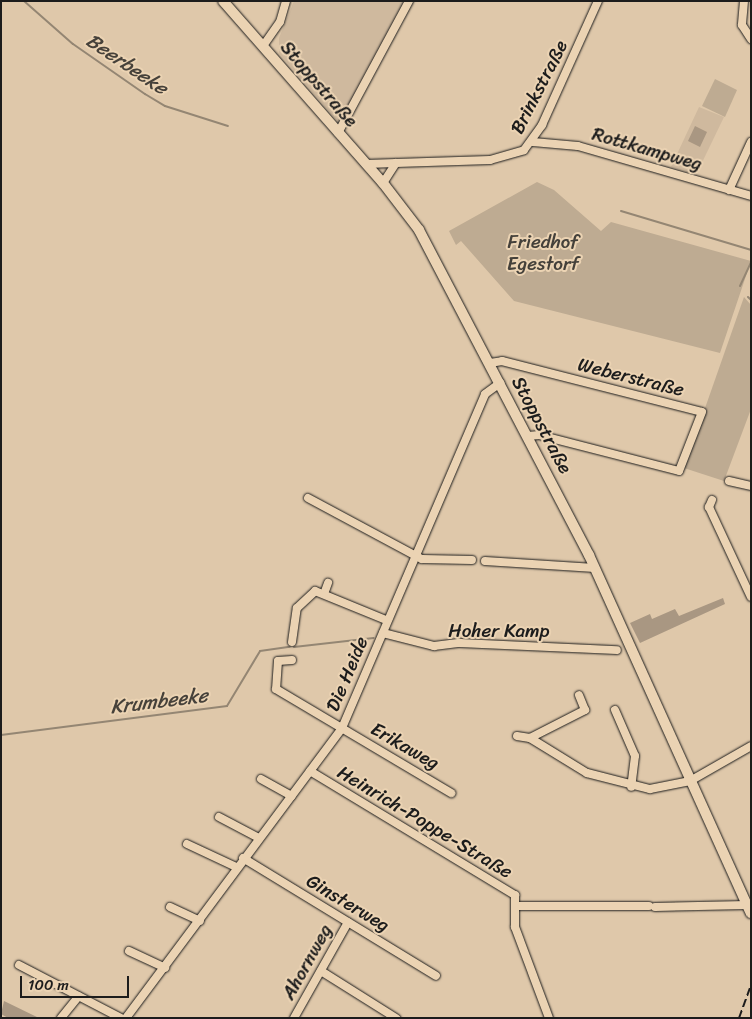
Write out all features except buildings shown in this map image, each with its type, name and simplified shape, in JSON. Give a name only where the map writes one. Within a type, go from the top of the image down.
[{"type":"main road","name":"Stoppstraße","points":[[223,1],[383,183],[419,230],[500,382],[595,568],[749,909]]},
{"type":"street","points":[[263,46],[280,22],[286,1]]},
{"type":"street","points":[[338,133],[409,1]]},
{"type":"street","name":"Brinkstraße","points":[[366,164],[502,158],[524,150],[533,142],[598,1]]},
{"type":"street","points":[[744,1],[742,26],[751,39]]},
{"type":"street","name":"Rottkampweg","points":[[533,142],[578,146],[751,196]]},
{"type":"street","points":[[729,190],[751,142]]},
{"type":"street","points":[[383,183],[396,163]]},
{"type":"street","name":"Weberstraße","points":[[490,364],[502,361],[702,412],[679,471],[540,435],[528,436]]},
{"type":"street","name":"Die Heide","points":[[126,1018],[200,921],[242,858],[292,796],[342,728],[383,633],[386,620],[484,394],[500,382]]},
{"type":"street","points":[[728,481],[751,486]]},
{"type":"street","points":[[308,498],[415,556],[472,560]]},
{"type":"street","points":[[712,500],[709,507],[751,597]]},
{"type":"street","points":[[486,561],[595,568]]},
{"type":"street","points":[[324,594],[328,584]]},
{"type":"street","points":[[292,642],[297,608],[315,591],[386,620]]},
{"type":"street","name":"Hoher Kamp","points":[[383,633],[434,646],[460,643],[617,650]]},
{"type":"street","name":"Erikaweg","points":[[292,660],[278,661],[276,689],[451,793]]},
{"type":"street","points":[[530,738],[585,710],[579,695]]},
{"type":"street","points":[[615,710],[635,756],[631,786]]},
{"type":"street","points":[[517,736],[530,738],[587,773],[631,786],[665,789],[690,781],[751,746]]},
{"type":"street","name":"Heinrich-Poppe-Straße","points":[[310,772],[515,895],[518,906],[515,927],[549,1018]]},
{"type":"street","points":[[261,779],[292,796]]},
{"type":"street","points":[[219,817],[259,838]]},
{"type":"street","points":[[187,844],[236,868]]},
{"type":"street","name":"Ginsterweg","points":[[242,858],[436,976]]},
{"type":"street","points":[[518,906],[749,909]]},
{"type":"street","points":[[170,907],[200,921]]},
{"type":"street","name":"Ahornweg","points":[[294,1018],[348,922]]},
{"type":"street","points":[[129,951],[165,968]]},
{"type":"street","points":[[19,965],[121,1018]]},
{"type":"street","points":[[321,971],[396,1018]]},
{"type":"street","points":[[62,1018],[79,996]]},
{"type":"shaded area","points":[[294,1],[407,1],[340,124],[279,53],[279,38]]},
{"type":"shaded area","points":[[699,107],[724,117],[696,175],[671,167]]},
{"type":"green space","points":[[715,79],[737,90],[725,117],[702,106]]},
{"type":"green space","name":"Friedhof Egestorf","points":[[537,182],[554,190],[601,231],[611,222],[751,261],[720,353],[514,301],[461,241],[456,245],[449,231]]},
{"type":"green space","points":[[744,297],[751,305],[751,409],[724,481],[684,468]]},
{"type":"waterway","name":"Beerbeeke","points":[[24,1],[73,44],[145,94],[165,106],[228,126]]},
{"type":"waterway","name":"Beerbeeke","points":[[621,211],[751,250]]},
{"type":"waterway","name":"Beerbeeke","points":[[740,286],[751,262]]},
{"type":"waterway","name":"Beerbeeke","points":[[748,297],[751,300]]},
{"type":"waterway","name":"Krumbeeke","points":[[294,647],[373,638]]},
{"type":"waterway","name":"Krumbeeke","points":[[1,735],[227,706],[260,651],[290,647]]},
{"type":"railway","points":[[739,1018],[751,985]]}]
